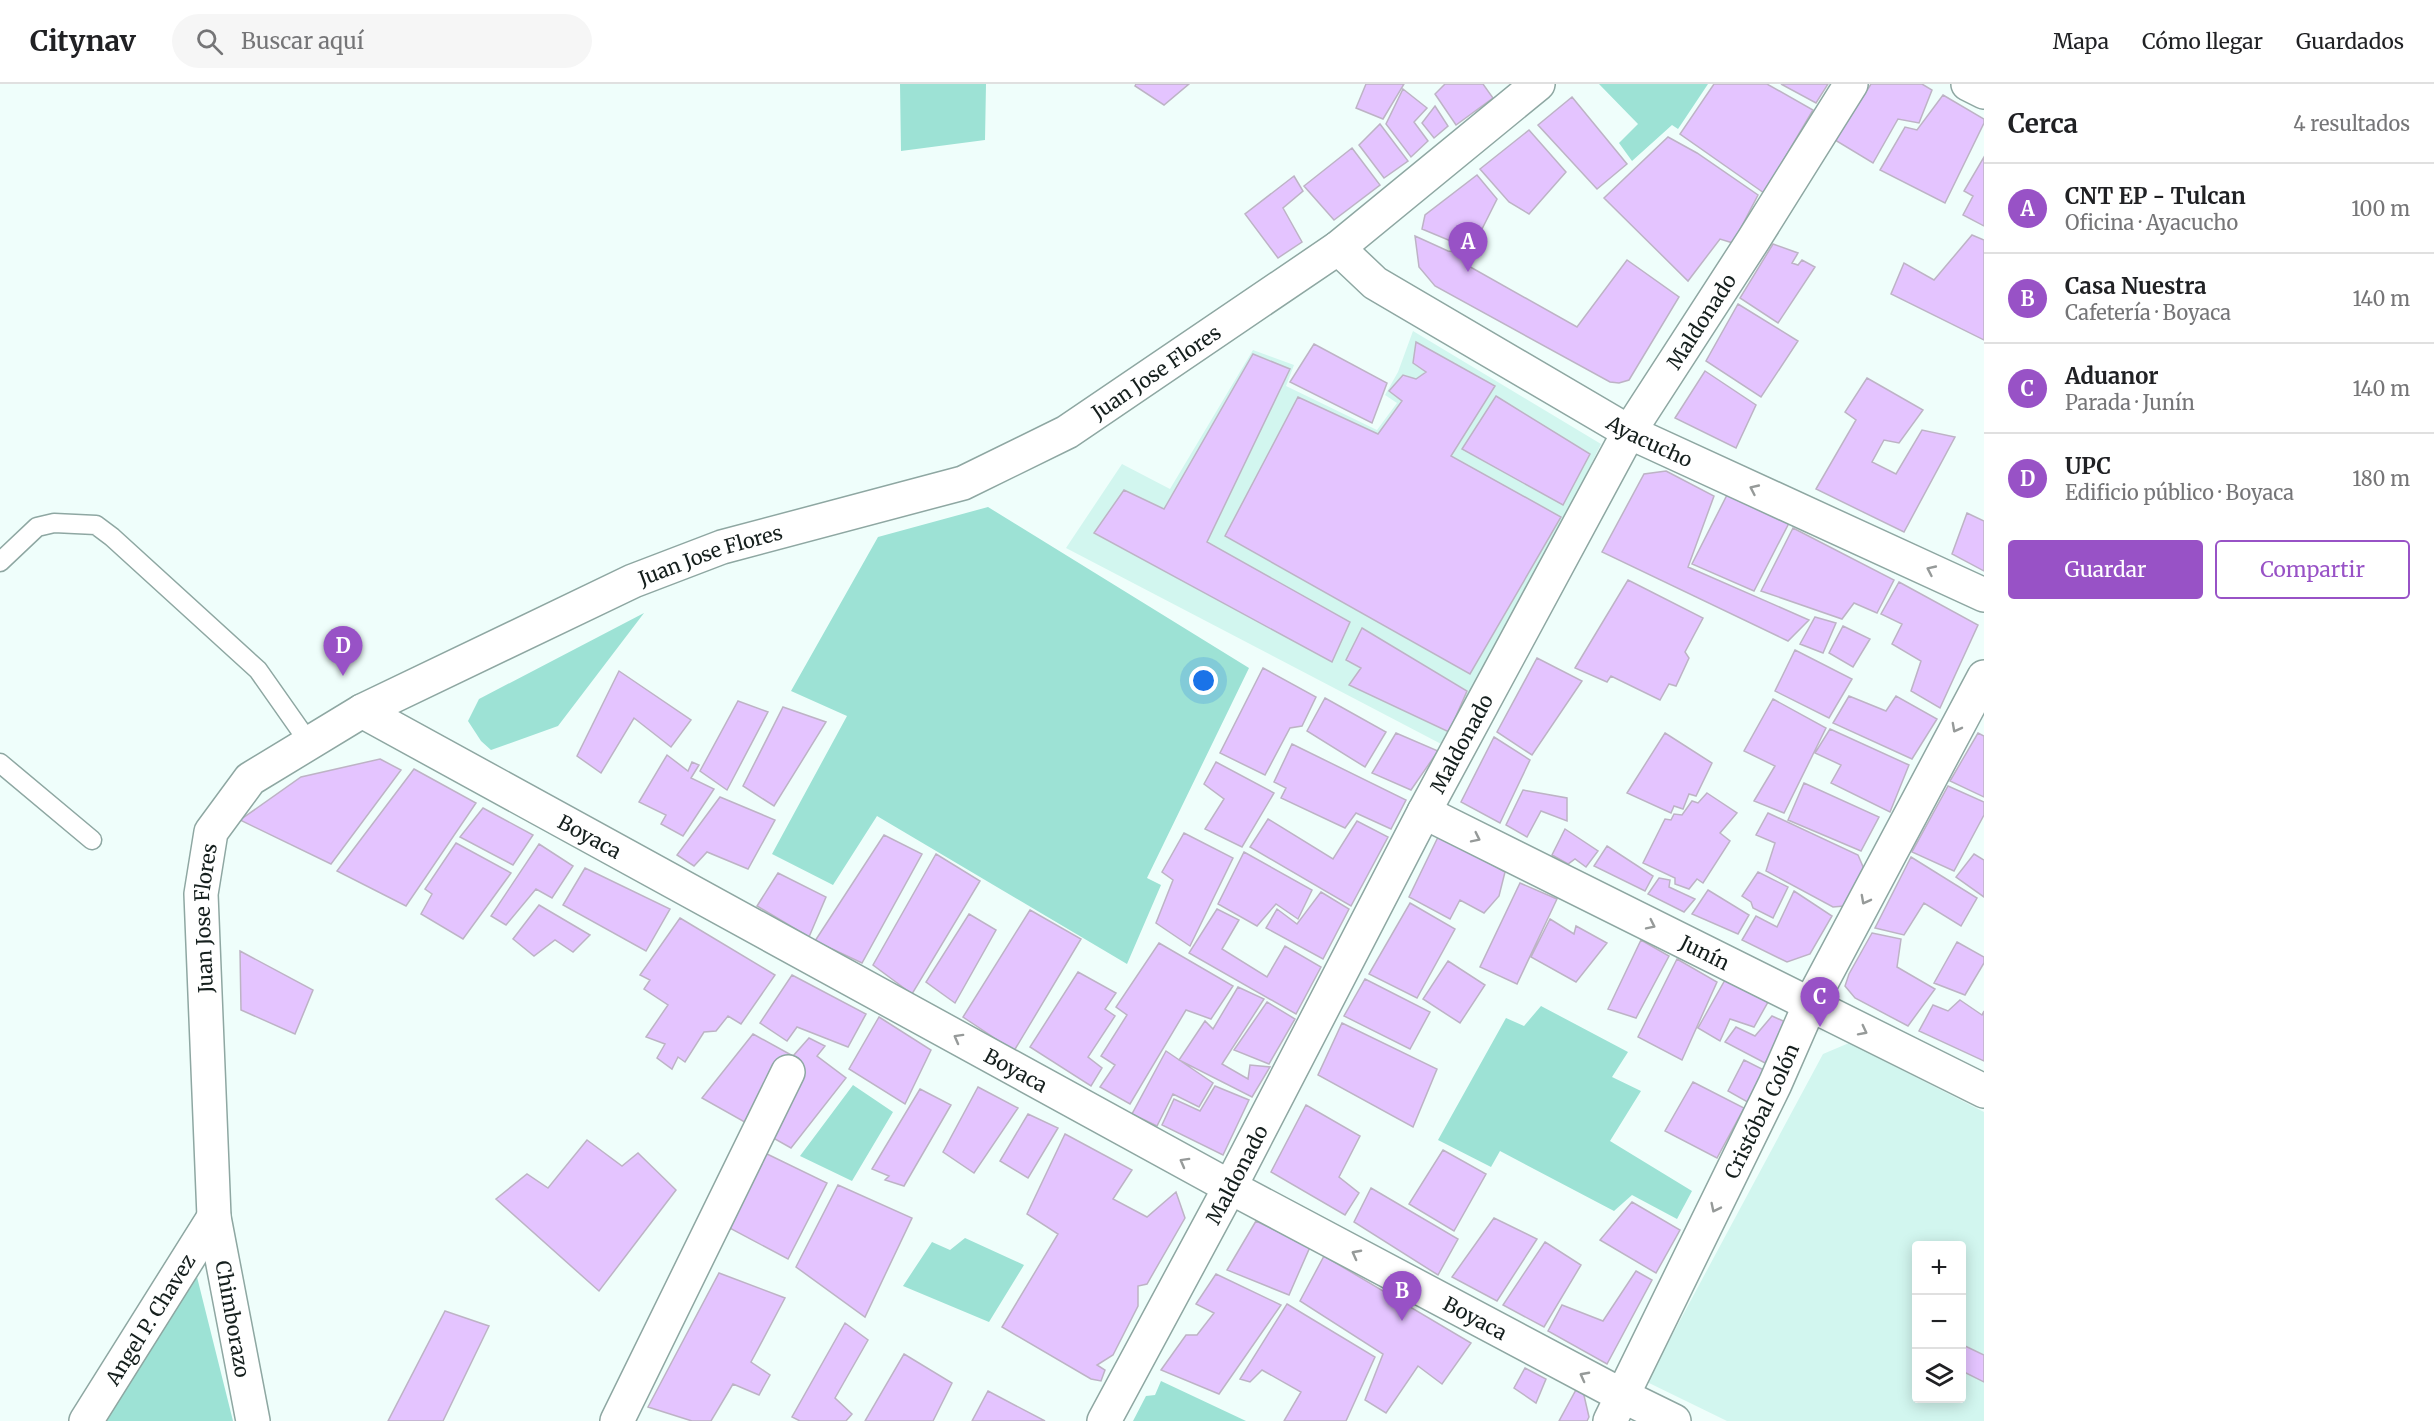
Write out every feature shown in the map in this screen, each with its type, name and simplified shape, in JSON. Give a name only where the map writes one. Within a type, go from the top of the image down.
[{"type":"street","name":"Juan Jose Flores","points":[[214,1216],[201,894],[210,832],[250,779],[362,711],[633,581],[722,547],[963,483],[1067,432],[1338,248],[1538,84]]},
{"type":"street","name":"Maldonado","points":[[1104,1421],[1230,1187],[1424,812],[1629,432],[1851,84]]},
{"type":"street","points":[[1968,84],[1984,92]]},
{"type":"street","name":"Ayacucho","points":[[1338,248],[1375,283],[1629,432],[1984,595]]},
{"type":"street","name":"Cristóbal Colón","points":[[1616,1409],[1775,1084],[1810,1004],[1984,677]]},
{"type":"street","name":"Boyaca","points":[[362,711],[1230,1187],[1616,1409],[1674,1421]]},
{"type":"street","name":"Junín","points":[[1424,812],[1984,1091]]},
{"type":"street","points":[[617,1421],[788,1072]]},
{"type":"street","name":"Angel P. Chavez","points":[[86,1421],[214,1216]]},
{"type":"street","name":"Chimborazo","points":[[214,1216],[253,1421]]},
{"type":"lane","points":[[0,562],[37,526],[54,523],[96,525],[258,670],[310,744]]},
{"type":"lane","points":[[0,763],[92,840]]},
{"type":"shaded area","points":[[1413,331],[1601,444],[1564,520],[1445,746],[1066,548],[1122,464],[1170,489],[1253,350],[1294,365],[1286,386],[1377,430],[1397,403],[1385,395],[1398,372]]},
{"type":"shaded area","points":[[1849,1043],[1984,1112],[1984,1421],[1727,1421],[1647,1382],[1823,1054]]},
{"type":"green space","points":[[900,84],[986,84],[985,140],[901,151]]},
{"type":"green space","points":[[1599,84],[1708,84],[1678,129],[1672,125],[1632,161],[1619,143],[1638,124]]},
{"type":"green space","points":[[988,507],[1249,668],[1147,878],[1161,885],[1127,964],[877,816],[833,885],[772,854],[847,716],[791,691],[878,537]]},
{"type":"green space","points":[[644,613],[558,726],[491,750],[481,741],[468,721],[479,699]]},
{"type":"green space","points":[[1541,1006],[1628,1052],[1612,1077],[1641,1091],[1610,1141],[1692,1191],[1677,1219],[1632,1195],[1614,1211],[1500,1151],[1491,1167],[1438,1140],[1506,1018],[1524,1026]]},
{"type":"green space","points":[[853,1085],[893,1112],[852,1181],[800,1156]]},
{"type":"green space","points":[[965,1238],[1024,1265],[989,1322],[903,1286],[932,1242],[950,1250]]},
{"type":"green space","points":[[191,1253],[233,1421],[86,1421]]},
{"type":"green space","points":[[1161,1381],[1246,1421],[1133,1421],[1146,1396],[1155,1395]]},
{"type":"building","points":[[1136,84],[1189,84],[1164,105],[1135,86]]},
{"type":"building","points":[[1366,84],[1404,84],[1383,119],[1356,108]]},
{"type":"building","points":[[1445,84],[1483,84],[1493,98],[1456,125],[1435,94]]},
{"type":"building","points":[[1714,84],[1767,84],[1813,110],[1764,193],[1680,134]]},
{"type":"building","points":[[1781,84],[1828,84],[1816,103]]},
{"type":"building","points":[[1871,84],[1922,84],[1932,90],[1919,123],[1898,119],[1873,163],[1835,140]]},
{"type":"building","points":[[1403,89],[1427,108],[1414,122],[1428,141],[1411,157],[1386,124]]},
{"type":"building","points":[[1943,95],[1984,119],[1945,203],[1880,170],[1905,127],[1917,130]]},
{"type":"building","points":[[1572,97],[1627,164],[1597,189],[1538,125]]},
{"type":"building","points":[[1435,106],[1448,126],[1434,138],[1422,123]]},
{"type":"building","points":[[1380,124],[1408,161],[1384,178],[1359,145]]},
{"type":"building","points":[[1529,130],[1566,172],[1529,214],[1509,202],[1480,169]]},
{"type":"building","points":[[1668,137],[1697,153],[1758,195],[1733,243],[1720,239],[1688,281],[1604,198]]},
{"type":"building","points":[[1352,148],[1380,185],[1334,220],[1304,186]]},
{"type":"building","points":[[1984,157],[1984,226],[1963,215],[1973,196],[1964,191]]},
{"type":"building","points":[[1477,175],[1497,199],[1475,243],[1465,247],[1422,229],[1425,215]]},
{"type":"building","points":[[1294,176],[1303,191],[1283,208],[1302,242],[1278,258],[1245,214]]},
{"type":"building","points":[[1972,235],[1984,240],[1984,340],[1891,294],[1904,263],[1934,280]]},
{"type":"building","points":[[1415,236],[1448,251],[1465,253],[1465,264],[1577,327],[1627,260],[1679,297],[1629,380],[1619,383],[1610,382],[1435,286],[1419,267]]},
{"type":"building","points":[[1773,244],[1798,253],[1792,263],[1798,265],[1802,260],[1815,267],[1778,323],[1740,298]]},
{"type":"building","points":[[1738,304],[1798,341],[1761,397],[1706,361]]},
{"type":"building","points":[[1416,342],[1495,386],[1451,456],[1561,517],[1470,674],[1225,536],[1298,397],[1378,434],[1402,401],[1389,391],[1403,375],[1416,379],[1426,372],[1413,363]]},
{"type":"building","points":[[1314,344],[1387,383],[1372,423],[1290,382]]},
{"type":"building","points":[[1253,354],[1290,369],[1207,542],[1350,622],[1332,662],[1094,533],[1124,490],[1164,509]]},
{"type":"building","points":[[1705,371],[1756,405],[1736,448],[1675,418]]},
{"type":"building","points":[[1867,378],[1923,410],[1899,443],[1884,440],[1872,462],[1896,474],[1922,430],[1955,437],[1904,532],[1816,489],[1856,420],[1845,412]]},
{"type":"building","points":[[1496,396],[1590,454],[1563,505],[1462,449]]},
{"type":"building","points":[[1666,471],[1714,496],[1688,567],[1809,620],[1788,641],[1602,552],[1644,474]]},
{"type":"building","points":[[1728,493],[1789,523],[1754,591],[1692,564]]},
{"type":"building","points":[[1967,513],[1984,521],[1984,571],[1952,554]]},
{"type":"building","points":[[1793,528],[1894,580],[1877,613],[1854,603],[1842,619],[1761,591]]},
{"type":"building","points":[[1628,580],[1703,618],[1685,652],[1689,658],[1676,686],[1669,684],[1660,700],[1611,676],[1607,682],[1575,668]]},
{"type":"building","points":[[1899,582],[1978,625],[1940,708],[1911,691],[1921,661],[1892,644],[1902,624],[1881,614]]},
{"type":"building","points":[[1815,617],[1836,623],[1823,653],[1800,644]]},
{"type":"building","points":[[1843,626],[1870,639],[1853,667],[1829,653]]},
{"type":"building","points":[[1362,628],[1467,691],[1449,732],[1349,685],[1361,668],[1346,660]]},
{"type":"building","points":[[1795,650],[1852,679],[1829,718],[1775,691]]},
{"type":"building","points":[[1537,658],[1582,681],[1532,755],[1497,732]]},
{"type":"building","points":[[1263,668],[1316,697],[1302,726],[1290,728],[1265,775],[1220,753]]},
{"type":"building","points":[[619,671],[691,720],[671,747],[634,718],[601,773],[577,756]]},
{"type":"building","points":[[1849,696],[1886,711],[1896,696],[1937,719],[1912,759],[1833,723]]},
{"type":"building","points":[[1325,698],[1386,732],[1365,767],[1307,731]]},
{"type":"building","points":[[1773,699],[1826,728],[1784,813],[1754,801],[1775,766],[1744,751]]},
{"type":"building","points":[[738,701],[768,712],[727,790],[700,771]]},
{"type":"building","points":[[783,707],[826,722],[774,806],[743,786]]},
{"type":"building","points":[[1830,729],[1909,765],[1890,812],[1831,783],[1841,765],[1815,753]]},
{"type":"building","points":[[1396,733],[1438,751],[1411,790],[1372,773]]},
{"type":"building","points":[[1665,733],[1712,763],[1696,796],[1689,794],[1683,809],[1674,806],[1671,813],[1627,793]]},
{"type":"building","points":[[1978,733],[1984,736],[1984,797],[1950,781]]},
{"type":"building","points":[[1494,737],[1530,760],[1500,823],[1461,802]]},
{"type":"building","points":[[1292,744],[1406,800],[1391,829],[1356,813],[1345,828],[1281,798],[1286,788],[1274,782]]},
{"type":"building","points":[[667,755],[688,771],[692,762],[699,765],[691,778],[714,789],[683,836],[661,824],[666,815],[639,802]]},
{"type":"building","points":[[380,759],[401,770],[331,864],[240,820],[301,777]]},
{"type":"building","points":[[1216,762],[1274,793],[1242,847],[1205,829],[1224,799],[1204,784]]},
{"type":"building","points":[[414,769],[476,803],[406,906],[337,871]]},
{"type":"building","points":[[1804,783],[1879,817],[1861,851],[1788,820]]},
{"type":"building","points":[[1948,786],[1984,802],[1984,815],[1954,871],[1912,852]]},
{"type":"building","points":[[1523,790],[1567,798],[1567,821],[1541,811],[1527,837],[1506,825]]},
{"type":"building","points":[[1707,793],[1737,813],[1720,833],[1730,841],[1703,883],[1697,879],[1689,889],[1675,884],[1675,878],[1643,863],[1665,819],[1671,820],[1674,814],[1682,815],[1692,801],[1698,803]]},
{"type":"building","points":[[720,797],[775,820],[748,869],[707,852],[694,866],[677,855]]},
{"type":"building","points":[[483,808],[533,835],[513,865],[460,837]]},
{"type":"building","points":[[1768,813],[1858,855],[1864,869],[1844,906],[1833,907],[1766,871],[1775,843],[1756,835]]},
{"type":"building","points":[[1268,819],[1333,859],[1357,821],[1388,837],[1351,906],[1250,847]]},
{"type":"building","points":[[1565,829],[1598,851],[1586,867],[1575,859],[1568,864],[1552,855]]},
{"type":"building","points":[[1184,833],[1233,858],[1190,946],[1156,923],[1173,880],[1162,872]]},
{"type":"building","points":[[884,835],[922,854],[862,963],[815,941]]},
{"type":"building","points":[[1439,835],[1505,872],[1499,896],[1484,913],[1460,900],[1450,919],[1409,897]]},
{"type":"building","points":[[456,843],[511,873],[463,939],[421,914],[432,894],[425,889]]},
{"type":"building","points":[[539,844],[573,866],[552,898],[536,889],[506,925],[491,916]]},
{"type":"building","points":[[1607,846],[1653,876],[1645,891],[1594,866]]},
{"type":"building","points":[[1244,852],[1312,890],[1298,919],[1276,904],[1257,926],[1218,904]]},
{"type":"building","points":[[936,854],[980,881],[912,994],[873,965]]},
{"type":"building","points":[[1974,854],[1984,860],[1984,897],[1956,877]]},
{"type":"building","points":[[1911,857],[1977,898],[1961,926],[1924,903],[1904,935],[1875,928]]},
{"type":"building","points":[[585,868],[670,909],[646,951],[563,905]]},
{"type":"building","points":[[1758,872],[1788,887],[1773,918],[1753,908],[1751,902],[1742,896]]},
{"type":"building","points":[[778,873],[826,897],[809,937],[757,906]]},
{"type":"building","points":[[1659,878],[1670,880],[1669,887],[1695,899],[1684,912],[1648,894]]},
{"type":"building","points":[[1520,883],[1557,899],[1517,984],[1480,967]]},
{"type":"building","points":[[1708,890],[1749,915],[1738,934],[1692,914]]},
{"type":"building","points":[[1794,891],[1832,916],[1810,954],[1787,962],[1742,940],[1756,916],[1777,927]]},
{"type":"building","points":[[1321,892],[1349,909],[1323,959],[1266,928],[1277,909],[1297,924]]},
{"type":"building","points":[[1410,903],[1455,929],[1417,998],[1369,974]]},
{"type":"building","points":[[539,905],[590,935],[573,952],[555,940],[534,956],[513,939]]},
{"type":"building","points":[[1217,909],[1239,920],[1222,949],[1267,977],[1285,946],[1321,967],[1296,1014],[1189,953]]},
{"type":"building","points":[[1030,910],[1081,939],[1014,1051],[963,1017]]},
{"type":"building","points":[[969,914],[996,930],[955,1003],[926,982]]},
{"type":"building","points":[[680,918],[775,975],[741,1024],[728,1016],[716,1031],[704,1032],[685,1062],[678,1057],[672,1069],[657,1058],[665,1044],[646,1037],[668,1005],[644,989],[650,980],[640,975]]},
{"type":"building","points":[[1550,919],[1574,934],[1576,926],[1607,943],[1576,982],[1531,957]]},
{"type":"building","points":[[1872,933],[1901,939],[1897,967],[1935,989],[1908,1026],[1855,998],[1845,986],[1849,974]]},
{"type":"building","points":[[1641,940],[1669,956],[1636,1018],[1608,1009]]},
{"type":"building","points":[[1957,942],[1984,957],[1984,963],[1965,995],[1934,983]]},
{"type":"building","points":[[1159,943],[1233,986],[1211,1019],[1186,1010],[1130,1104],[1100,1087],[1115,1065],[1101,1056],[1127,1015],[1116,1007]]},
{"type":"building","points":[[240,951],[313,990],[295,1034],[241,1010]]},
{"type":"building","points":[[1677,959],[1717,982],[1682,1060],[1638,1037]]},
{"type":"building","points":[[1448,961],[1485,985],[1460,1023],[1423,999]]},
{"type":"building","points":[[1078,972],[1116,993],[1105,1009],[1115,1016],[1088,1057],[1102,1068],[1091,1086],[1030,1047]]},
{"type":"building","points":[[792,975],[866,1014],[848,1047],[797,1027],[787,1041],[760,1023]]},
{"type":"building","points":[[1365,979],[1430,1012],[1410,1049],[1344,1016]]},
{"type":"building","points":[[1725,980],[1768,1002],[1754,1027],[1730,1019],[1720,1041],[1698,1028]]},
{"type":"building","points":[[1238,987],[1264,999],[1222,1064],[1248,1079],[1250,1065],[1270,1067],[1252,1097],[1179,1060],[1205,1021],[1213,1029]]},
{"type":"building","points":[[1960,1000],[1982,1015],[1984,1011],[1984,1061],[1919,1031],[1933,1005],[1948,1011]]},
{"type":"building","points":[[1267,1002],[1295,1019],[1269,1064],[1234,1050]]},
{"type":"building","points":[[1772,1016],[1790,1024],[1765,1063],[1725,1042],[1736,1027],[1755,1036]]},
{"type":"building","points":[[879,1017],[931,1050],[905,1104],[849,1069]]},
{"type":"building","points":[[1342,1023],[1437,1069],[1413,1127],[1318,1075]]},
{"type":"building","points":[[753,1034],[793,1056],[809,1038],[825,1046],[817,1056],[846,1078],[791,1148],[702,1098]]},
{"type":"building","points":[[1166,1051],[1213,1083],[1199,1107],[1173,1094],[1157,1126],[1132,1114]]},
{"type":"building","points":[[1744,1060],[1764,1070],[1751,1104],[1728,1091]]},
{"type":"building","points":[[1693,1082],[1744,1108],[1717,1158],[1665,1131]]},
{"type":"building","points":[[1215,1086],[1249,1100],[1223,1155],[1162,1125],[1174,1099],[1200,1111]]},
{"type":"building","points":[[978,1087],[1018,1108],[974,1173],[943,1152]]},
{"type":"building","points":[[920,1089],[951,1105],[904,1186],[885,1180],[889,1176],[872,1169]]},
{"type":"building","points":[[1306,1105],[1360,1136],[1339,1177],[1359,1193],[1345,1215],[1271,1172]]},
{"type":"building","points":[[1028,1114],[1058,1128],[1028,1178],[1000,1161]]},
{"type":"building","points":[[1065,1134],[1132,1170],[1113,1199],[1147,1217],[1176,1192],[1185,1218],[1147,1284],[1138,1286],[1138,1306],[1113,1355],[1097,1365],[1105,1370],[1101,1381],[1091,1379],[1002,1327],[1058,1234],[1027,1214]]},
{"type":"building","points":[[587,1140],[622,1166],[638,1153],[676,1190],[599,1291],[496,1199],[527,1174],[548,1188]]},
{"type":"building","points":[[1443,1150],[1486,1174],[1454,1231],[1409,1204]]},
{"type":"building","points":[[765,1153],[827,1183],[788,1259],[724,1225]]},
{"type":"building","points":[[838,1185],[912,1218],[865,1317],[796,1267]]},
{"type":"building","points":[[1371,1188],[1458,1239],[1438,1275],[1354,1222]]},
{"type":"building","points":[[1632,1202],[1680,1230],[1656,1273],[1600,1240]]},
{"type":"building","points":[[1494,1218],[1537,1239],[1497,1301],[1452,1277]]},
{"type":"building","points":[[1256,1221],[1310,1247],[1289,1295],[1227,1270]]},
{"type":"building","points":[[1545,1242],[1581,1265],[1544,1327],[1503,1305]]},
{"type":"building","points":[[1324,1256],[1471,1343],[1442,1384],[1418,1366],[1386,1413],[1365,1400],[1383,1354],[1300,1301]]},
{"type":"building","points":[[1636,1271],[1652,1280],[1607,1364],[1548,1331],[1562,1305],[1603,1321]]},
{"type":"building","points":[[719,1273],[785,1298],[751,1362],[770,1375],[759,1395],[733,1384],[711,1421],[692,1421],[648,1407]]},
{"type":"building","points":[[1216,1274],[1281,1305],[1219,1394],[1161,1370],[1186,1335],[1197,1335],[1214,1313],[1196,1304]]},
{"type":"building","points":[[1287,1304],[1375,1357],[1346,1421],[1284,1421],[1301,1392],[1262,1370],[1250,1382],[1240,1379]]},
{"type":"building","points":[[445,1311],[489,1326],[443,1421],[388,1421]]},
{"type":"building","points":[[845,1323],[868,1340],[835,1398],[852,1414],[846,1421],[800,1421],[792,1417]]},
{"type":"building","points":[[1966,1346],[1984,1355],[1984,1382],[1966,1373]]},
{"type":"building","points":[[904,1354],[952,1383],[933,1421],[865,1421]]},
{"type":"building","points":[[1525,1368],[1546,1379],[1536,1403],[1514,1388]]},
{"type":"building","points":[[1577,1388],[1583,1391],[1589,1417],[1587,1421],[1559,1421]]},
{"type":"building","points":[[988,1391],[1045,1421],[972,1421]]},
{"type":"place","name":"CNT EP - Tulcan","points":[[1468,272]]},
{"type":"place","name":"UPC","points":[[343,676]]},
{"type":"place","name":"Aduanor","points":[[1820,1027]]},
{"type":"place","name":"Casa Nuestra","points":[[1402,1321]]}]
